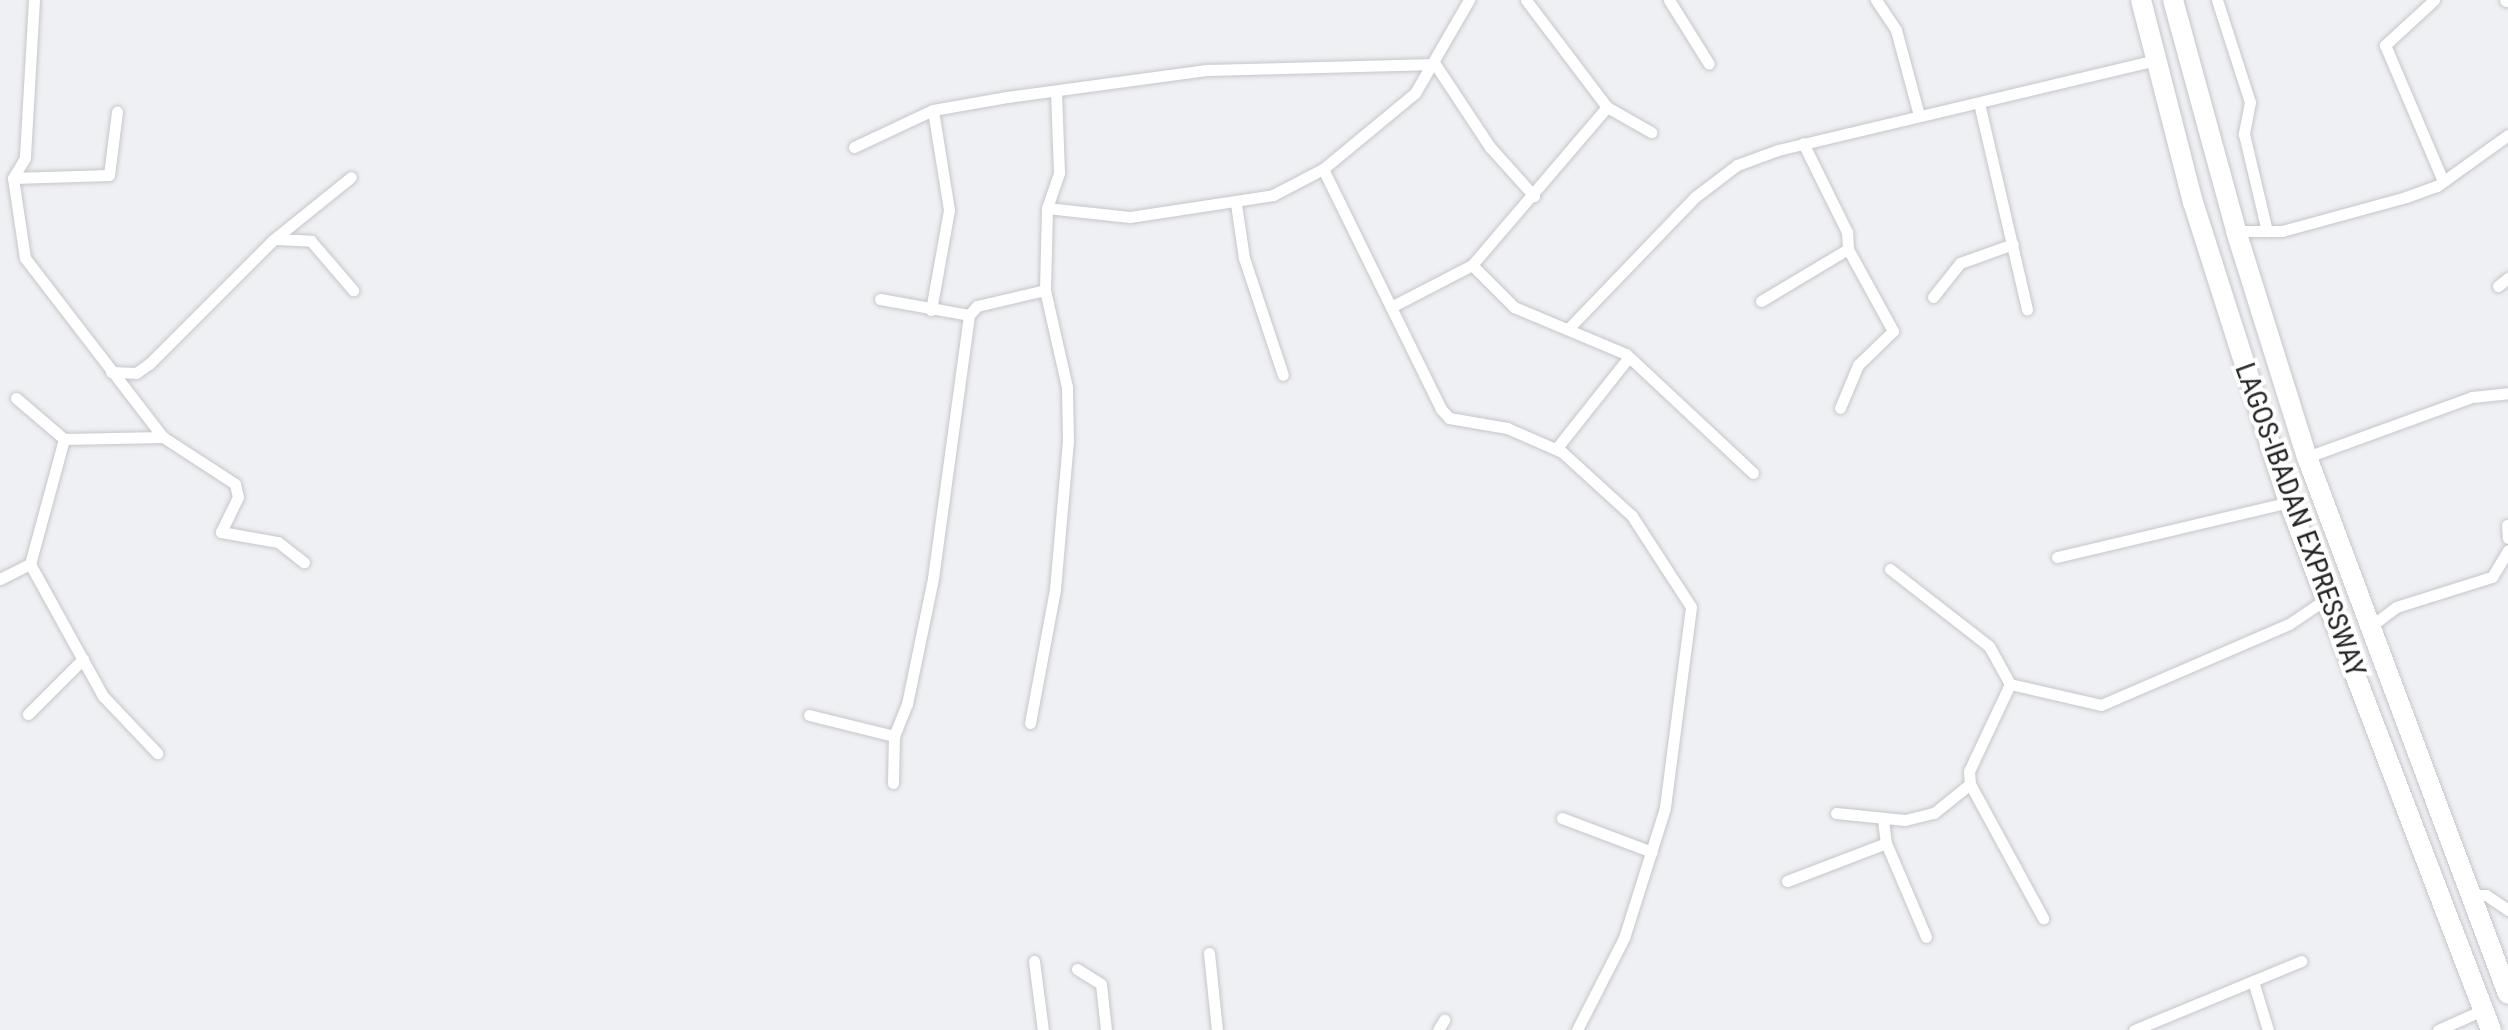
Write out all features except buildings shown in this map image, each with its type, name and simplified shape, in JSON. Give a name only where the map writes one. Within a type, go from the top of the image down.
[{"type":"highway","name":"LAGOS-IBADAN EXPRESSWAY","points":[[2141,0],[2193,202],[2289,502],[2491,1030]]},
{"type":"highway","name":"LAGOS-IBADAN EXPRESSWAY","points":[[2173,0],[2236,231],[2307,457],[2508,994]]},
{"type":"street","points":[[34,0],[25,158],[13,178],[25,258],[86,331],[111,372],[163,437],[235,484],[238,497],[221,532],[278,542],[304,562]]},
{"type":"street","points":[[1047,208],[1120,217],[1172,206],[1236,204],[1273,195],[1323,169],[1415,93],[1435,64],[1469,0]]},
{"type":"street","points":[[1526,0],[1607,107],[1651,132]]},
{"type":"street","points":[[1669,0],[1709,64]]},
{"type":"street","points":[[1876,0],[1896,30],[1919,115]]},
{"type":"street","points":[[2217,0],[2250,102],[2244,134],[2267,231]]},
{"type":"street","points":[[2434,0],[2385,45],[2443,181]]},
{"type":"street","points":[[1568,329],[1717,176],[1803,143],[2155,60]]},
{"type":"street","points":[[854,147],[933,110],[1208,70],[1435,64]]},
{"type":"street","points":[[1435,64],[1490,147],[1534,196]]},
{"type":"street","points":[[1030,723],[1055,589],[1068,441],[1067,387],[1045,290],[1047,208],[1059,173],[1056,93]]},
{"type":"street","points":[[1979,103],[2027,309]]},
{"type":"street","points":[[1391,307],[1472,265],[1607,107]]},
{"type":"street","points":[[931,310],[949,210],[933,110]]},
{"type":"street","points":[[13,178],[109,175],[117,112]]},
{"type":"street","points":[[2236,231],[2309,226],[2443,181],[2508,135]]},
{"type":"street","points":[[1803,143],[1847,232],[1848,249],[1893,331],[1858,365],[1840,408]]},
{"type":"street","points":[[1323,169],[1449,418],[1507,428],[1556,449],[1632,516],[1691,607],[1665,808],[1624,938],[1581,1029]]},
{"type":"street","points":[[111,372],[136,373],[149,364],[273,240],[351,177]]},
{"type":"street","points":[[1236,204],[1244,258],[1283,375]]},
{"type":"street","points":[[273,240],[311,241],[353,290]]},
{"type":"street","points":[[1933,297],[1967,258],[2013,244]]},
{"type":"street","points":[[1761,301],[1848,249]]},
{"type":"street","points":[[1472,265],[1507,303],[1548,327],[1568,329],[1629,357],[1753,473]]},
{"type":"street","points":[[2498,286],[2508,278]]},
{"type":"street","points":[[893,783],[894,736],[907,704],[933,578],[969,315],[977,306],[1045,290]]},
{"type":"street","points":[[880,299],[969,315]]},
{"type":"street","points":[[1556,449],[1629,357]]},
{"type":"street","points":[[2307,457],[2472,397],[2508,393]]},
{"type":"street","points":[[16,398],[64,439],[163,437]]},
{"type":"street","points":[[64,439],[30,564],[103,696],[157,753]]},
{"type":"street","points":[[2057,557],[2289,502]]},
{"type":"street","points":[[2371,626],[2396,607],[2492,577],[2508,550]]},
{"type":"street","points":[[0,579],[30,564]]},
{"type":"street","points":[[1890,569],[1989,646],[2010,684],[2101,705],[2262,636],[2326,599]]},
{"type":"street","points":[[28,714],[83,659]]},
{"type":"street","points":[[2010,684],[1969,771],[1970,784],[2043,918]]},
{"type":"street","points":[[809,715],[894,736]]},
{"type":"street","points":[[1836,813],[1883,820],[1934,813],[1970,784]]},
{"type":"street","points":[[1562,818],[1652,852]]},
{"type":"street","points":[[1883,820],[1886,843],[1926,937]]},
{"type":"street","points":[[1787,881],[1886,843]]},
{"type":"street","points":[[2470,895],[2486,895],[2508,910]]},
{"type":"street","points":[[1209,953],[1217,1030]]},
{"type":"street","points":[[1034,961],[1043,1030]]},
{"type":"street","points":[[2134,1030],[2301,961]]},
{"type":"street","points":[[1077,969],[1101,984],[1106,1030]]},
{"type":"street","points":[[2253,981],[2268,1030]]},
{"type":"street","points":[[2438,1030],[2483,1010]]}]
